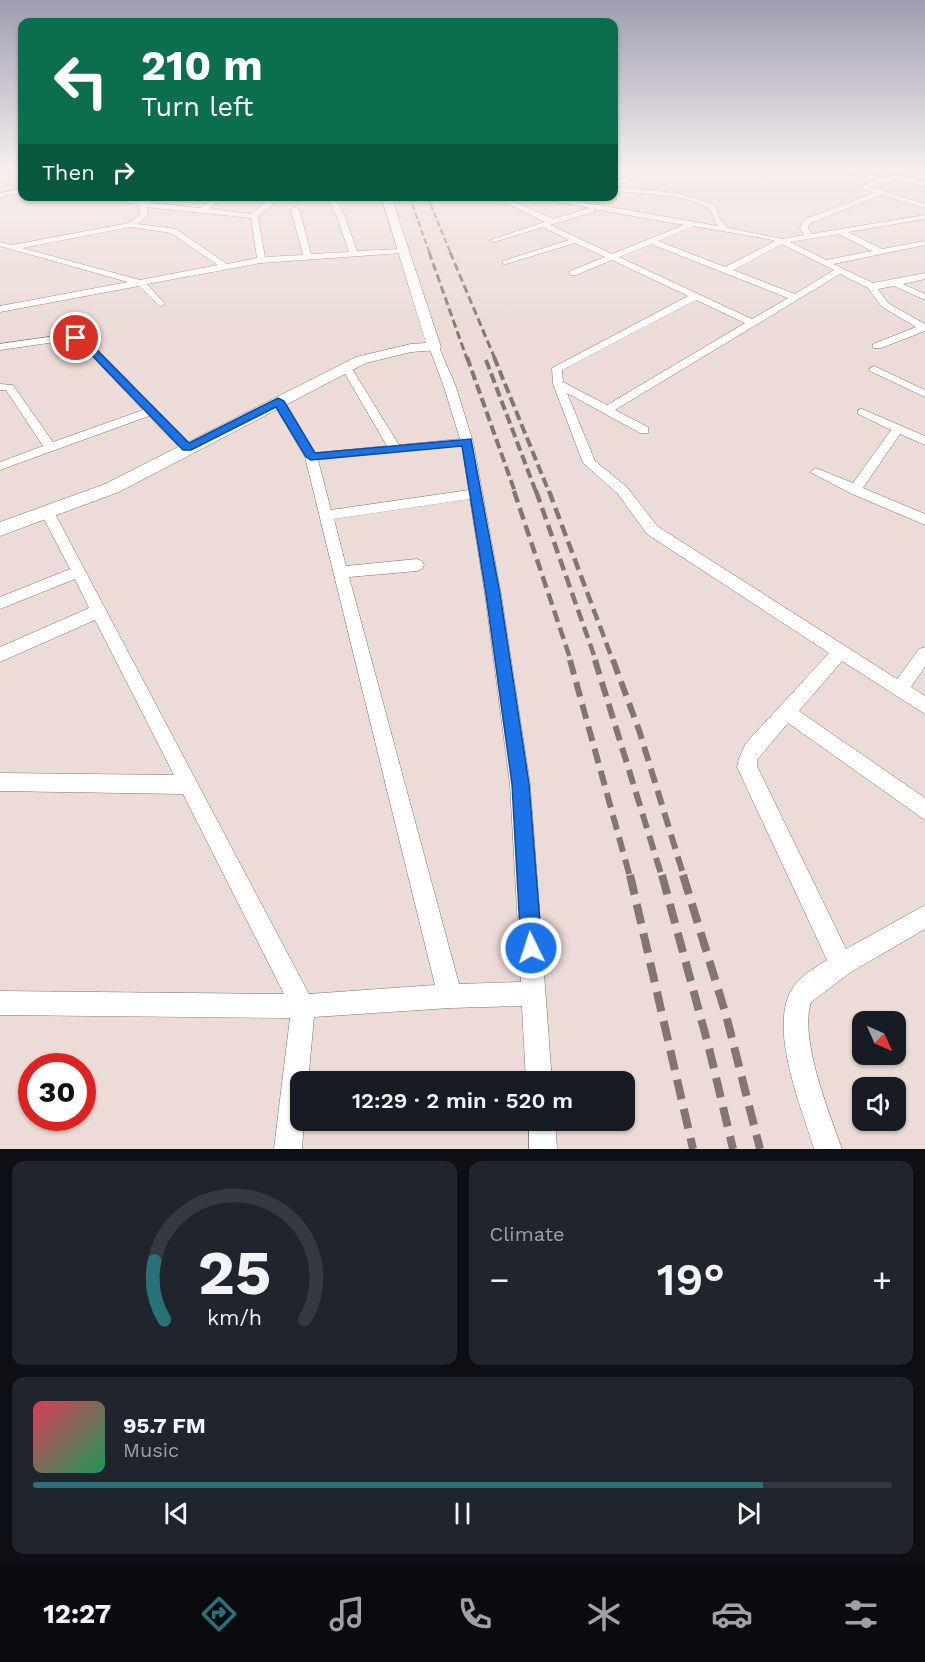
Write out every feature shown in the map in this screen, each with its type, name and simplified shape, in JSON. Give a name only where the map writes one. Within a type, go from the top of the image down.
[{"type":"street","points":[[255,224],[261,260]]},
{"type":"street","points":[[299,224],[308,257]]},
{"type":"street","points":[[344,224],[354,254]]},
{"type":"street","points":[[394,224],[467,442],[493,594],[520,784],[538,1071]]},
{"type":"street","points":[[494,240],[546,224]]},
{"type":"street","points":[[549,224],[576,240],[752,323]]},
{"type":"street","points":[[573,273],[693,224]]},
{"type":"street","points":[[697,224],[782,241],[871,286],[885,305],[924,328]]},
{"type":"street","points":[[720,224],[725,229]]},
{"type":"street","points":[[806,224],[804,227],[809,237]]},
{"type":"street","points":[[726,270],[782,241],[884,224]]},
{"type":"street","points":[[4,246],[131,225],[173,231],[225,266]]},
{"type":"street","points":[[840,231],[881,252]]},
{"type":"street","points":[[506,263],[576,240]]},
{"type":"street","points":[[651,241],[795,297]]},
{"type":"street","points":[[823,263],[925,243]]},
{"type":"street","points":[[4,246],[141,283],[160,304]]},
{"type":"street","points":[[0,309],[261,260],[402,251]]},
{"type":"street","points":[[0,256],[22,252]]},
{"type":"street","points":[[607,410],[839,271]]},
{"type":"street","points":[[871,286],[925,276]]},
{"type":"street","points":[[895,283],[925,297]]},
{"type":"street","points":[[696,296],[561,364],[556,372],[558,384],[589,463],[622,490],[652,530],[925,706]]},
{"type":"street","points":[[877,346],[924,328]]},
{"type":"street","points":[[0,346],[69,337],[82,340],[187,448]]},
{"type":"street","points":[[0,529],[112,488],[346,367],[385,352],[434,347]]},
{"type":"street","points":[[346,367],[395,449]]},
{"type":"street","points":[[874,369],[925,394]]},
{"type":"street","points":[[912,387],[925,381]]},
{"type":"street","points":[[558,384],[644,430]]},
{"type":"street","points":[[0,387],[9,387],[51,449]]},
{"type":"street","points":[[278,401],[311,457],[450,996]]},
{"type":"street","points":[[0,466],[151,411]]},
{"type":"street","points":[[862,412],[925,441]]},
{"type":"street","points":[[855,490],[898,428]]},
{"type":"street","points":[[311,457],[467,442]]},
{"type":"street","points":[[816,472],[925,520]]},
{"type":"street","points":[[326,515],[475,494]]},
{"type":"street","points":[[48,513],[303,1006],[288,1149]]},
{"type":"street","points":[[341,572],[417,565]]},
{"type":"street","points":[[0,603],[78,572]]},
{"type":"street","points":[[0,655],[99,611]]},
{"type":"street","points":[[841,651],[753,749],[748,758],[747,767],[842,966]]},
{"type":"street","points":[[898,690],[925,654]]},
{"type":"street","points":[[786,712],[925,810]]},
{"type":"street","points":[[0,782],[189,785]]},
{"type":"street","points":[[828,1149],[798,1049],[795,1019],[802,996],[817,981],[925,916]]},
{"type":"street","points":[[0,1004],[303,1006],[450,996],[535,994]]},
{"type":"street","points":[[542,1131],[543,1149]]},
{"type":"railway","points":[[419,224],[430,254]]},
{"type":"railway","points":[[438,224],[451,254]]},
{"type":"railway","points":[[429,252],[467,359]]},
{"type":"railway","points":[[450,252],[495,359]]},
{"type":"railway","points":[[467,357],[515,492]]},
{"type":"railway","points":[[494,357],[549,492]]},
{"type":"railway","points":[[486,360],[536,492]]},
{"type":"railway","points":[[514,491],[571,661]]},
{"type":"railway","points":[[536,491],[596,661]]},
{"type":"railway","points":[[549,491],[613,661]]},
{"type":"railway","points":[[570,660],[630,877]]},
{"type":"railway","points":[[595,660],[662,877]]},
{"type":"railway","points":[[613,660],[639,730],[684,877]]},
{"type":"railway","points":[[630,875],[693,1149]]},
{"type":"railway","points":[[662,875],[709,1048],[733,1149]]},
{"type":"railway","points":[[683,875],[726,1015],[760,1149]]},
{"type":"route","points":[[76,338],[82,340],[187,448],[278,401],[311,457],[467,442],[493,594],[520,784],[531,948]]}]
